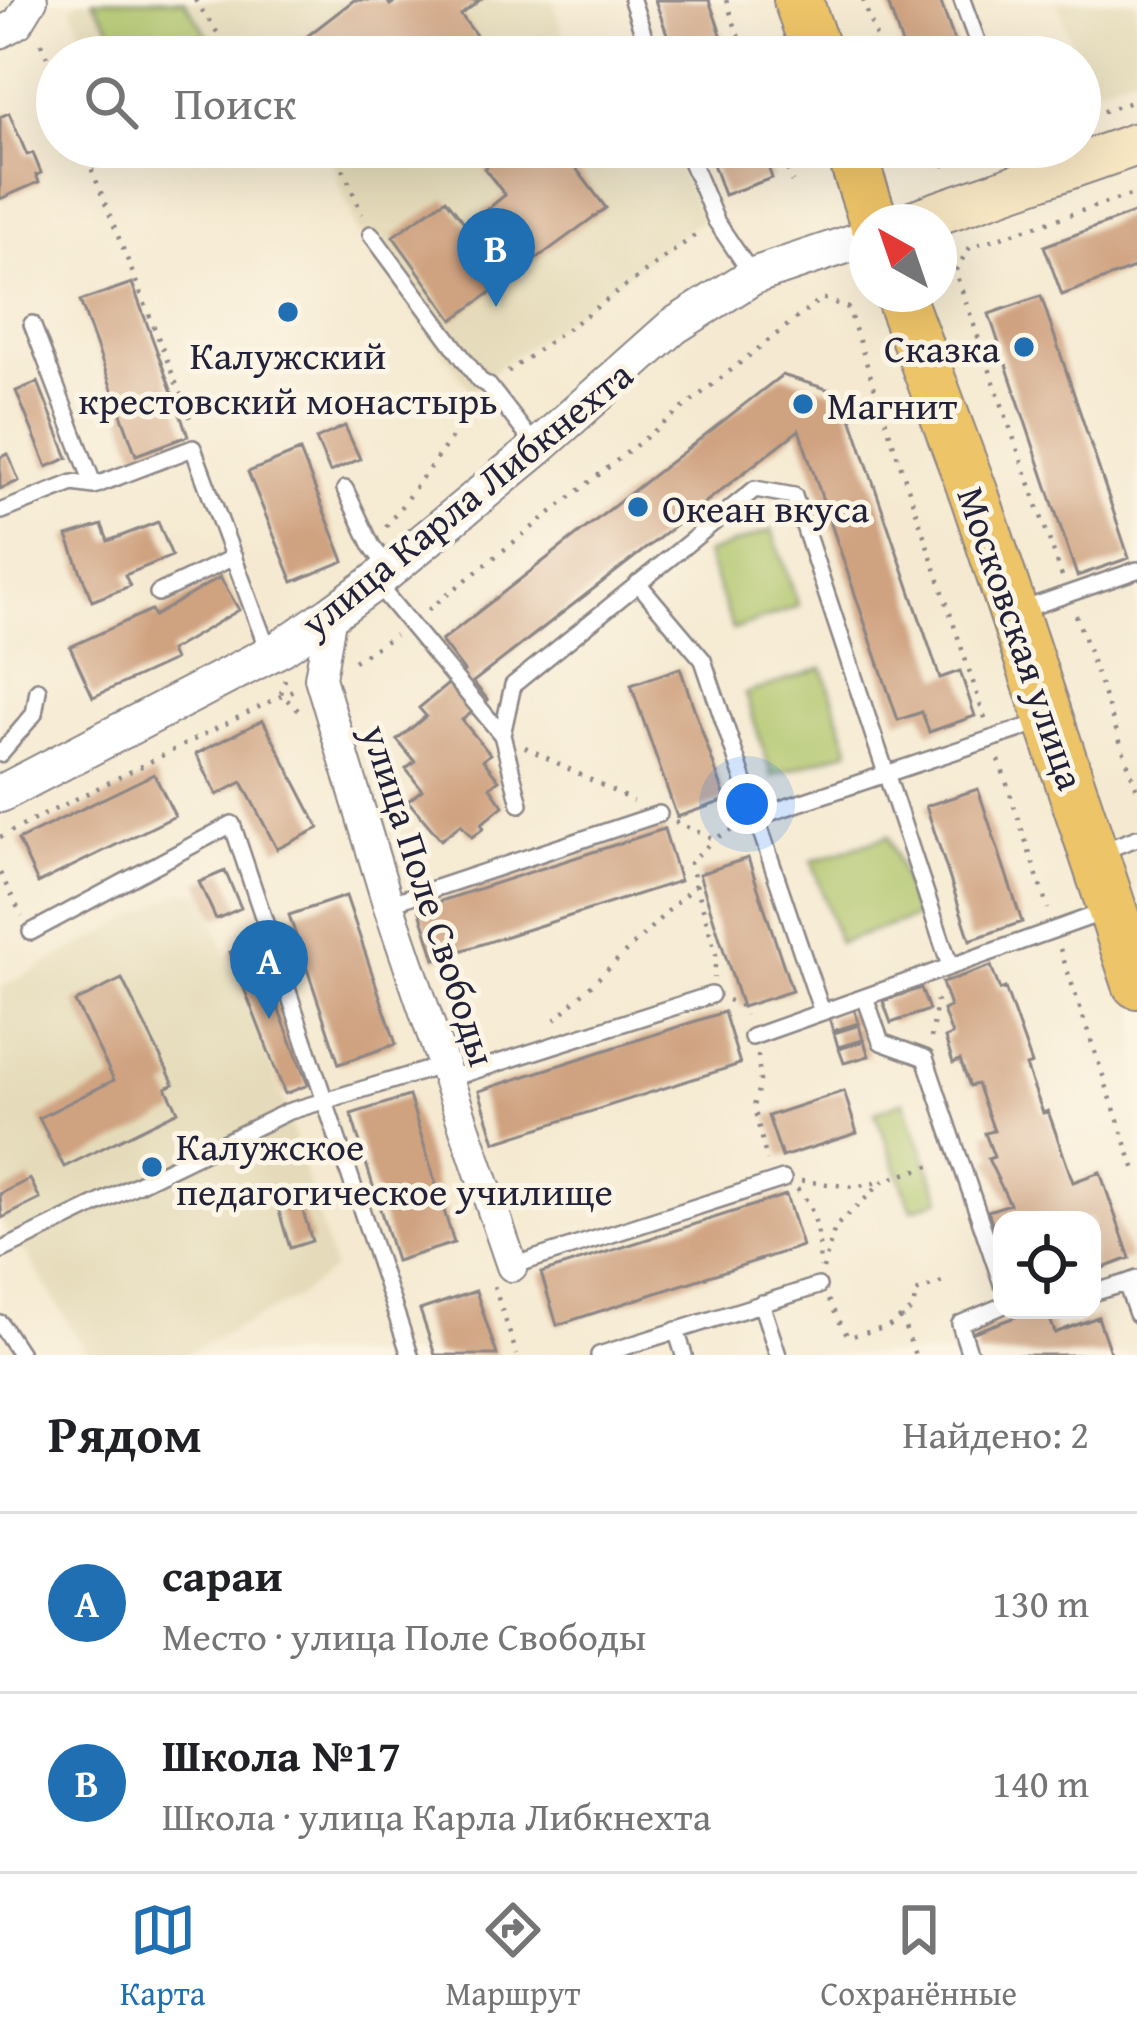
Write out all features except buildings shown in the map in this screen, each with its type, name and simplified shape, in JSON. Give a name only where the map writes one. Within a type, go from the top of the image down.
[{"type":"main road","points":[[798,0],[811,36]]},
{"type":"main road","points":[[1101,156],[1137,144]]},
{"type":"main road","points":[[856,168],[868,204]]},
{"type":"main road","points":[[957,206],[1068,168]]},
{"type":"main road","name":"Московская улица","points":[[906,312],[1050,719],[1116,846],[1112,909],[1137,984]]},
{"type":"street","points":[[0,34],[18,22],[32,0]]},
{"type":"street","name":"улица Карла Либкнехта","points":[[5,778],[269,653],[331,614],[379,566],[537,448],[674,326],[753,276],[849,244]]},
{"type":"street","name":"улица Поле Свободы","points":[[331,614],[320,678],[388,904],[512,1266]]},
{"type":"lane","points":[[632,0],[644,36]]},
{"type":"lane","points":[[962,0],[975,36]]},
{"type":"lane","points":[[694,168],[716,220],[753,276]]},
{"type":"lane","points":[[370,234],[480,381],[489,386],[537,448]]},
{"type":"lane","points":[[32,325],[94,486]]},
{"type":"lane","points":[[2,511],[73,483],[94,486],[193,448],[269,653]]},
{"type":"lane","points":[[345,489],[410,625],[502,735],[520,804]]},
{"type":"lane","points":[[502,735],[513,686],[638,583],[755,489],[794,496],[950,966]]},
{"type":"lane","points":[[158,593],[234,557]]},
{"type":"lane","points":[[1014,613],[1137,570]]},
{"type":"lane","points":[[638,583],[703,660],[822,1012]]},
{"type":"lane","points":[[5,778],[34,714],[38,689]]},
{"type":"lane","points":[[758,818],[1050,719]]},
{"type":"lane","points":[[388,904],[659,814]]},
{"type":"lane","points":[[31,932],[232,824],[410,1355]]},
{"type":"lane","points":[[752,1037],[1112,909]]},
{"type":"lane","points":[[0,1251],[287,1112],[516,1058],[711,995]]},
{"type":"lane","points":[[865,997],[881,1042],[925,1058],[993,1258]]},
{"type":"lane","points":[[512,1266],[783,1179]]},
{"type":"lane","points":[[1101,1290],[1131,1281],[1137,1314]]},
{"type":"lane","points":[[598,1355],[818,1286]]},
{"type":"lane","points":[[760,1303],[778,1355]]},
{"type":"lane","points":[[970,1355],[960,1324],[993,1310]]},
{"type":"lane","points":[[0,1323],[21,1355]]},
{"type":"lane","points":[[676,1330],[684,1355]]},
{"type":"path","points":[[196,0],[220,36]]},
{"type":"path","points":[[726,0],[739,36]]},
{"type":"path","points":[[863,0],[876,36]]},
{"type":"path","points":[[1101,112],[1137,100]]},
{"type":"path","points":[[91,168],[198,438],[193,448]]},
{"type":"path","points":[[343,168],[370,234]]},
{"type":"path","points":[[787,168],[792,182]]},
{"type":"path","points":[[1137,194],[970,247],[955,271],[1137,790]]},
{"type":"path","points":[[379,566],[489,386],[716,220]]},
{"type":"path","points":[[0,837],[320,678],[410,625],[822,298],[848,308]]},
{"type":"path","points":[[502,735],[714,838]]},
{"type":"path","points":[[758,818],[714,838],[690,862],[716,954],[711,995],[739,1004],[752,1037],[760,1081],[754,1108],[767,1162],[804,1195],[812,1212],[820,1256],[818,1286],[836,1309],[848,1337],[888,1327],[913,1309],[916,1292],[950,1279]]},
{"type":"path","points":[[0,873],[31,932]]},
{"type":"path","points":[[516,1058],[696,884]]},
{"type":"path","points":[[925,1058],[938,1002],[928,974]]},
{"type":"path","points":[[783,1179],[854,1187],[957,1154]]},
{"type":"path","points":[[818,1286],[835,1227],[884,1181]]},
{"type":"path","points":[[902,1317],[915,1355]]},
{"type":"shaded area","points":[[79,0],[553,0],[564,36],[83,36],[72,8]]},
{"type":"shaded area","points":[[1057,0],[1137,0],[1137,74],[1101,86],[1101,36],[1069,36]]},
{"type":"shaded area","points":[[334,168],[678,168],[702,220],[480,381],[472,393],[357,232]]},
{"type":"shaded area","name":"Калужское педагогическое училище","points":[[184,891],[202,894],[278,1083],[334,1269],[295,1299],[182,1355],[88,1355],[26,1254],[0,1221],[0,988]]},
{"type":"green space","points":[[93,0],[184,0],[208,36],[116,36]]},
{"type":"green space","points":[[772,530],[799,606],[733,630],[706,554]]},
{"type":"green space","points":[[823,668],[850,750],[772,776],[745,694]]},
{"type":"green space","points":[[889,836],[916,917],[839,943],[812,861]]},
{"type":"green space","points":[[904,1101],[941,1199],[912,1210],[875,1112]]},
{"type":"place","name":"Школа №17","points":[[496,307]]},
{"type":"place","name":"Калужский крестовский монастырь","points":[[288,312]]},
{"type":"place","name":"Сказка","points":[[1024,347]]},
{"type":"place","name":"Магнит","points":[[803,404]]},
{"type":"place","name":"Океан вкуса","points":[[638,507]]},
{"type":"place","name":"сараи","points":[[269,1019]]},
{"type":"place","name":"Калужское педагогическое училище","points":[[152,1167]]}]
